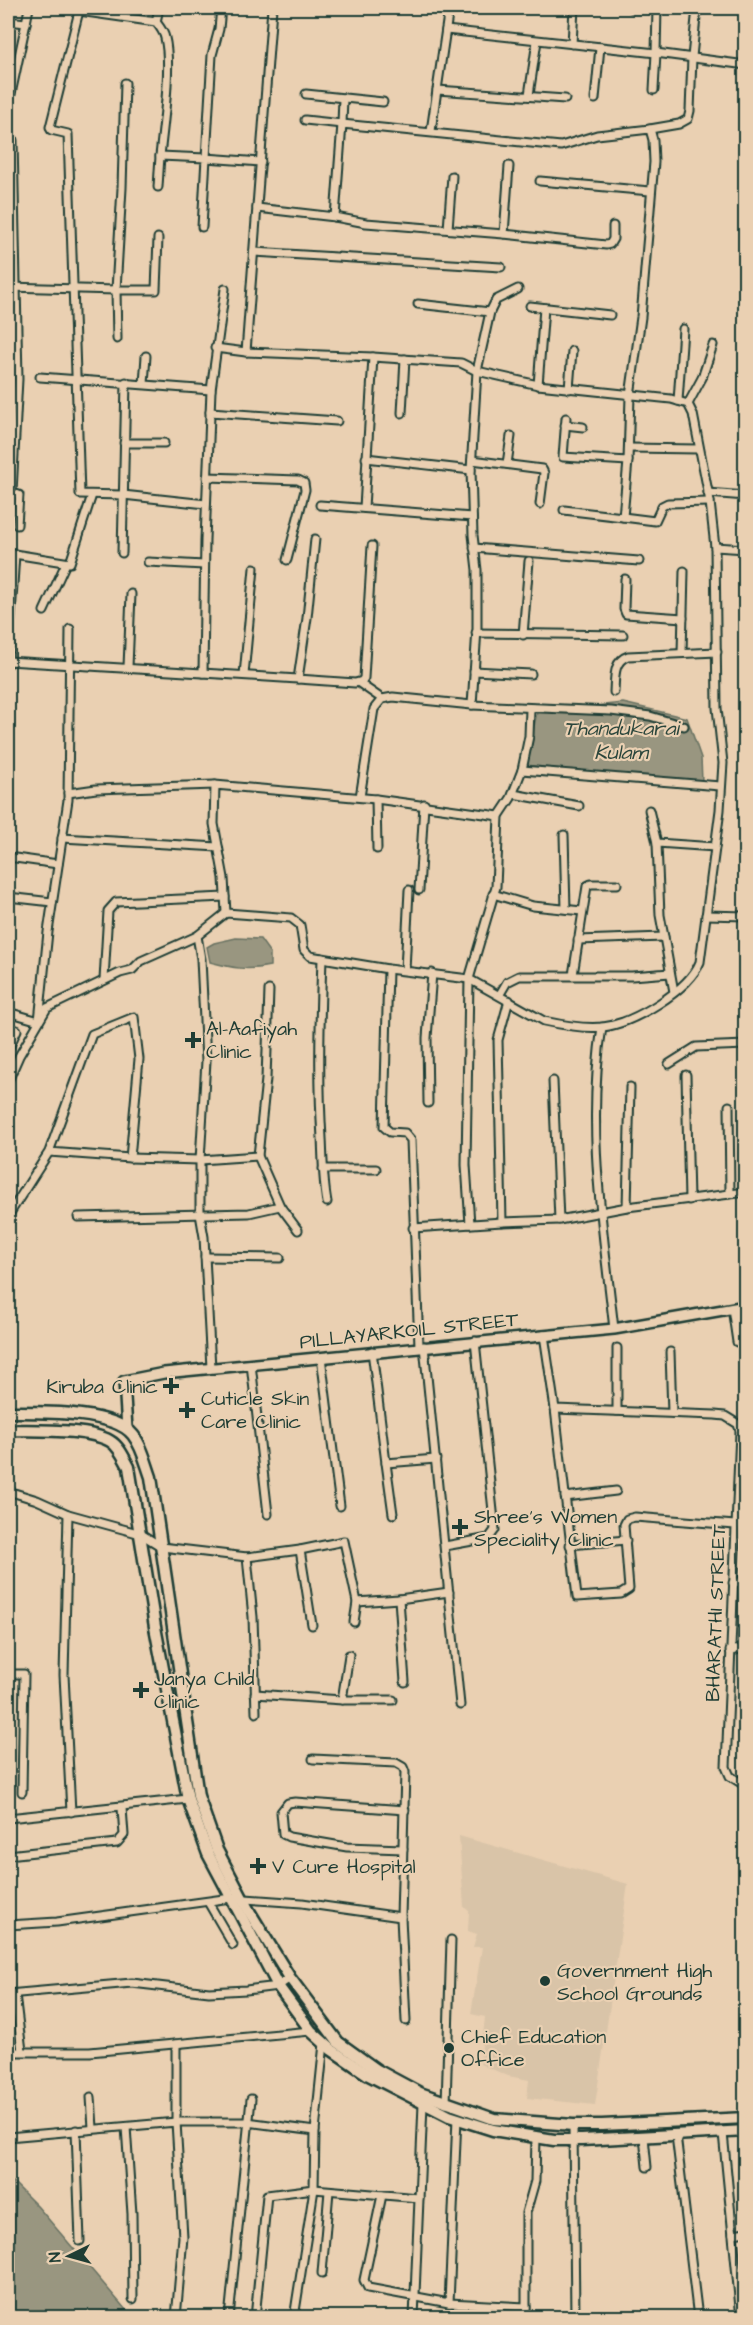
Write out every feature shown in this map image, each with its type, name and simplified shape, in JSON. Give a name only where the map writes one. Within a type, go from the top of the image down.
[{"type":"main road","points":[[8,1412],[83,1414],[115,1423],[134,1435],[144,1454],[151,1477],[198,1796],[217,1850],[243,1899],[290,1978],[338,2042],[377,2070],[420,2093],[494,2119],[573,2125],[746,2118]]},
{"type":"main road","points":[[8,1430],[74,1432],[111,1441],[120,1450],[129,1467],[155,1627],[188,1799],[208,1854],[231,1899],[278,1986],[311,2031],[367,2074],[423,2104],[493,2130],[573,2140],[746,2131]]},
{"type":"street","points":[[8,108],[30,8]]},
{"type":"street","points":[[158,188],[167,60],[165,37],[156,22],[159,8]]},
{"type":"street","points":[[202,227],[212,54],[219,29],[221,8]]},
{"type":"street","points":[[246,352],[272,8]]},
{"type":"street","points":[[431,131],[449,8]]},
{"type":"street","points":[[572,44],[574,8]]},
{"type":"street","points":[[632,8],[657,8],[654,90]]},
{"type":"street","points":[[304,120],[431,131],[561,146],[597,135],[679,124],[688,119],[690,111],[697,8]]},
{"type":"street","points":[[156,22],[100,11],[79,11],[50,127],[51,130],[68,134],[80,494],[123,495],[206,504]]},
{"type":"street","points":[[8,21],[26,23]]},
{"type":"street","points":[[446,30],[746,65]]},
{"type":"street","points":[[529,95],[537,41]]},
{"type":"street","points":[[595,99],[600,47]]},
{"type":"street","points":[[117,339],[116,290],[125,83]]},
{"type":"street","points":[[437,90],[565,99]]},
{"type":"street","points":[[306,94],[383,102]]},
{"type":"street","points":[[335,217],[343,98]]},
{"type":"street","points":[[623,517],[629,448],[630,396],[641,318],[654,162],[650,129]]},
{"type":"street","points":[[8,136],[13,140],[11,227],[17,289],[18,379],[10,492],[19,495],[17,525]]},
{"type":"street","points":[[160,156],[261,162]]},
{"type":"street","points":[[504,234],[509,166]]},
{"type":"street","points":[[448,229],[452,176]]},
{"type":"street","points":[[540,181],[650,191]]},
{"type":"street","points":[[257,208],[366,223],[606,245],[610,244],[613,239],[613,226]]},
{"type":"street","points":[[8,287],[72,291],[156,290],[158,238]]},
{"type":"street","points":[[254,252],[501,267]]},
{"type":"street","points":[[203,673],[204,565],[211,390],[215,348],[225,289]]},
{"type":"street","points":[[472,705],[477,570],[472,517],[471,470],[477,370],[490,312],[496,300],[518,289]]},
{"type":"street","points":[[418,304],[490,312]]},
{"type":"street","points":[[531,306],[610,315]]},
{"type":"street","points":[[538,385],[544,308]]},
{"type":"street","points":[[678,400],[682,329]]},
{"type":"street","points":[[688,404],[702,378],[713,345]]},
{"type":"street","points":[[8,1077],[47,1008],[120,973],[132,970],[141,961],[196,936],[226,913],[294,919],[300,925],[306,952],[310,956],[388,969],[469,978],[543,1021],[602,1027],[634,1018],[674,992],[696,972],[700,962],[720,810],[723,762],[717,708],[715,547],[710,502],[693,414],[688,404],[678,400],[538,385],[477,370],[461,363],[246,352],[215,348]]},
{"type":"street","points":[[569,388],[572,351]]},
{"type":"street","points":[[144,384],[146,356]]},
{"type":"street","points":[[364,508],[373,357]]},
{"type":"street","points":[[402,413],[405,359]]},
{"type":"street","points":[[40,377],[211,390]]},
{"type":"street","points":[[122,553],[126,382]]},
{"type":"street","points":[[210,412],[337,422]]},
{"type":"street","points":[[583,426],[565,422],[563,457],[628,461]]},
{"type":"street","points":[[507,464],[511,436]]},
{"type":"street","points":[[124,443],[164,443]]},
{"type":"street","points":[[629,448],[698,449]]},
{"type":"street","points":[[366,458],[471,470]]},
{"type":"street","points":[[472,460],[542,469],[544,473],[540,504]]},
{"type":"street","points":[[207,477],[298,480],[304,483],[305,490],[286,560]]},
{"type":"street","points":[[708,493],[746,496]]},
{"type":"street","points":[[44,610],[66,563],[69,563],[92,495]]},
{"type":"street","points":[[564,510],[655,521],[663,506],[668,503],[710,502]]},
{"type":"street","points":[[320,506],[472,517]]},
{"type":"street","points":[[298,679],[315,539]]},
{"type":"street","points":[[359,683],[365,675],[372,546]]},
{"type":"street","points":[[715,547],[746,549]]},
{"type":"street","points":[[474,548],[639,561]]},
{"type":"street","points":[[66,563],[11,554],[8,662],[128,667],[359,683],[382,699]]},
{"type":"street","points":[[523,635],[529,561]]},
{"type":"street","points":[[148,562],[204,565]]},
{"type":"street","points":[[244,675],[254,568]]},
{"type":"street","points":[[682,653],[684,571]]},
{"type":"street","points":[[625,579],[624,609],[626,614],[683,618]]},
{"type":"street","points":[[128,667],[131,594]]},
{"type":"street","points":[[39,1022],[52,902],[68,793],[70,629]]},
{"type":"street","points":[[476,633],[623,635]]},
{"type":"street","points":[[614,692],[617,665],[622,658],[717,652]]},
{"type":"street","points":[[474,671],[531,674]]},
{"type":"street","points":[[360,797],[374,708],[382,699],[393,697],[530,709],[611,711],[650,716],[684,726]]},
{"type":"street","points":[[470,1224],[466,1165],[469,978],[493,894],[497,869],[499,816],[513,794],[522,770],[529,736],[530,709]]},
{"type":"street","points":[[522,770],[720,786]]},
{"type":"street","points":[[68,793],[96,789],[215,785],[360,797],[499,816]]},
{"type":"street","points":[[215,785],[214,824],[226,913]]},
{"type":"street","points":[[513,794],[579,806]]},
{"type":"street","points":[[376,799],[377,849]]},
{"type":"street","points":[[419,890],[424,804]]},
{"type":"street","points":[[649,810],[657,843],[660,915],[674,992]]},
{"type":"street","points":[[564,835],[566,909]]},
{"type":"street","points":[[62,838],[218,847]]},
{"type":"street","points":[[657,843],[715,847]]},
{"type":"street","points":[[8,857],[58,864]]},
{"type":"street","points":[[573,975],[587,886],[617,884]]},
{"type":"street","points":[[405,970],[409,890]]},
{"type":"street","points":[[493,894],[533,906],[582,911]]},
{"type":"street","points":[[8,897],[52,902]]},
{"type":"street","points":[[105,980],[108,911],[116,902],[225,897]]},
{"type":"street","points":[[706,915],[746,916]]},
{"type":"street","points":[[196,936],[201,959],[206,1061],[200,1160],[200,1214],[204,1237],[211,1368]]},
{"type":"street","points":[[578,940],[663,936]]},
{"type":"street","points":[[322,958],[319,1049],[323,1168],[327,1202]]},
{"type":"street","points":[[388,969],[384,1127],[390,1132],[405,1133],[411,1140],[413,1228],[421,1346],[436,1459],[460,1705]]},
{"type":"street","points":[[428,1103],[427,1038],[432,973]]},
{"type":"street","points":[[500,994],[507,982],[519,976],[632,976],[670,973]]},
{"type":"street","points":[[269,990],[265,1090],[258,1156],[280,1206],[298,1230]]},
{"type":"street","points":[[502,1222],[498,1040],[509,1000]]},
{"type":"street","points":[[8,1012],[39,1022]]},
{"type":"street","points":[[8,1216],[48,1152],[92,1034],[134,1017],[138,1059],[130,1158]]},
{"type":"street","points":[[602,1027],[596,1066],[595,1099],[601,1212],[614,1329]]},
{"type":"street","points":[[8,1028],[32,1034]]},
{"type":"street","points":[[8,1050],[17,1030]]},
{"type":"street","points":[[669,1064],[696,1047],[746,1045]]},
{"type":"street","points":[[686,1075],[689,1200]]},
{"type":"street","points":[[553,1081],[559,1220]]},
{"type":"street","points":[[627,1207],[630,1087]]},
{"type":"street","points":[[729,1106],[730,1194]]},
{"type":"street","points":[[48,1152],[200,1160],[258,1156]]},
{"type":"street","points":[[323,1168],[376,1169]]},
{"type":"street","points":[[413,1228],[559,1220],[627,1207],[746,1192]]},
{"type":"street","points":[[78,1217],[249,1213],[280,1206]]},
{"type":"street","points":[[205,1257],[280,1258]]},
{"type":"street","name":"PILLAYARKOIL STREET","points":[[127,1429],[124,1381],[165,1373],[211,1368],[614,1329],[746,1306]]},
{"type":"street","points":[[732,1308],[737,1342]]},
{"type":"street","points":[[544,1335],[577,1597],[621,1594],[629,1589],[625,1521],[630,1517],[735,1525],[746,1523]]},
{"type":"street","points":[[445,1546],[489,1538],[495,1530],[475,1341]]},
{"type":"street","points":[[616,1348],[617,1411]]},
{"type":"street","points":[[372,1351],[393,1514]]},
{"type":"street","points":[[555,1409],[672,1413],[670,1352]]},
{"type":"street","points":[[321,1357],[340,1506]]},
{"type":"street","points":[[251,1364],[268,1514]]},
{"type":"street","name":"BHARATHI STREET","points":[[672,1413],[725,1416],[734,1419],[740,1431],[726,1767],[730,1776],[746,1786]]},
{"type":"street","points":[[386,1463],[436,1459]]},
{"type":"street","points":[[8,1491],[37,1500],[68,1514],[141,1534],[162,1547],[247,1557],[344,1541],[357,1602],[354,1622]]},
{"type":"street","points":[[565,1497],[616,1491]]},
{"type":"street","points":[[68,1514],[64,1675],[71,1812]]},
{"type":"street","points":[[570,1545],[626,1540]]},
{"type":"street","points":[[300,1550],[312,1625]]},
{"type":"street","points":[[247,1557],[256,1713]]},
{"type":"street","points":[[733,1583],[746,1581]]},
{"type":"street","points":[[357,1602],[449,1592]]},
{"type":"street","points":[[399,1599],[405,1682]]},
{"type":"street","points":[[730,1652],[746,1648]]},
{"type":"street","points":[[342,1700],[349,1655]]},
{"type":"street","points":[[8,1674],[24,1674],[22,1792]]},
{"type":"street","points":[[255,1694],[342,1700],[393,1700]]},
{"type":"street","points":[[313,1759],[396,1763],[403,1767],[405,1772],[401,1917],[406,2021]]},
{"type":"street","points":[[8,1818],[122,1808],[188,1799]]},
{"type":"street","points":[[403,1849],[347,1847],[289,1837],[283,1834],[281,1812],[288,1803],[295,1802],[405,1810]]},
{"type":"street","points":[[8,1855],[117,1844],[124,1835],[122,1808]]},
{"type":"street","points":[[8,1925],[57,1922],[231,1899],[267,1899],[401,1917]]},
{"type":"street","points":[[208,1902],[233,1946]]},
{"type":"street","points":[[446,2104],[451,1940]]},
{"type":"street","points":[[22,2051],[10,1993],[132,1983],[209,1992],[278,1986],[290,1978]]},
{"type":"street","points":[[8,2052],[90,2052],[311,2031]]},
{"type":"street","points":[[294,2318],[314,2189],[315,2131],[324,2043]]},
{"type":"street","points":[[176,2044],[176,2122],[183,2237],[176,2318]]},
{"type":"street","points":[[92,2097],[93,2128]]},
{"type":"street","points":[[229,2318],[251,2099]]},
{"type":"street","points":[[414,2318],[423,2104]]},
{"type":"street","points":[[449,2303],[457,2118]]},
{"type":"street","points":[[8,2137],[176,2122],[247,2122],[315,2131]]},
{"type":"street","points":[[573,2125],[575,2318]]},
{"type":"street","points":[[126,2127],[132,2214],[133,2299]]},
{"type":"street","points":[[76,2130],[80,2241]]},
{"type":"street","points":[[723,2133],[741,2318]]},
{"type":"street","points":[[676,2135],[698,2318]]},
{"type":"street","points":[[526,2318],[526,2213],[535,2181],[536,2137]]},
{"type":"street","points":[[645,2138],[647,2168]]},
{"type":"street","points":[[255,2318],[267,2195],[314,2189],[419,2198]]},
{"type":"street","points":[[322,2273],[329,2191]]},
{"type":"street","points":[[382,2195],[364,2280],[373,2291],[449,2303],[526,2307]]},
{"type":"street","points":[[733,2234],[746,2232]]},
{"type":"shaded area","name":"Government High School Grounds","points":[[459,1836],[628,1884],[595,2105],[527,2098],[529,2080],[508,2076],[480,2064],[485,2017],[471,2014],[482,1947],[473,1947],[477,1934],[468,1931],[469,1911],[464,1907]]},
{"type":"water","name":"Thandukarai Kulam","points":[[623,703],[687,718],[701,758],[702,781],[688,784],[526,765],[537,712]]},
{"type":"water","points":[[236,938],[260,939],[270,953],[270,966],[240,968],[210,962],[207,947]]},
{"type":"water","points":[[8,2177],[38,2207],[132,2317],[8,2317]]},
{"type":"place","name":"Al-Aafiyah Clinic","points":[[193,1040]]},
{"type":"place","name":"Kiruba Clinic","points":[[171,1386]]},
{"type":"place","name":"Cuticle Skin Care Clinic","points":[[187,1410]]},
{"type":"place","name":"Shree's Women Speciality Clinic","points":[[460,1527]]},
{"type":"place","name":"Janya Child Clinic","points":[[141,1690]]},
{"type":"place","name":"V Cure Hospital","points":[[258,1866]]},
{"type":"place","name":"Government High School Grounds","points":[[545,1981]]},
{"type":"place","name":"Chief Education Office","points":[[449,2048]]}]
